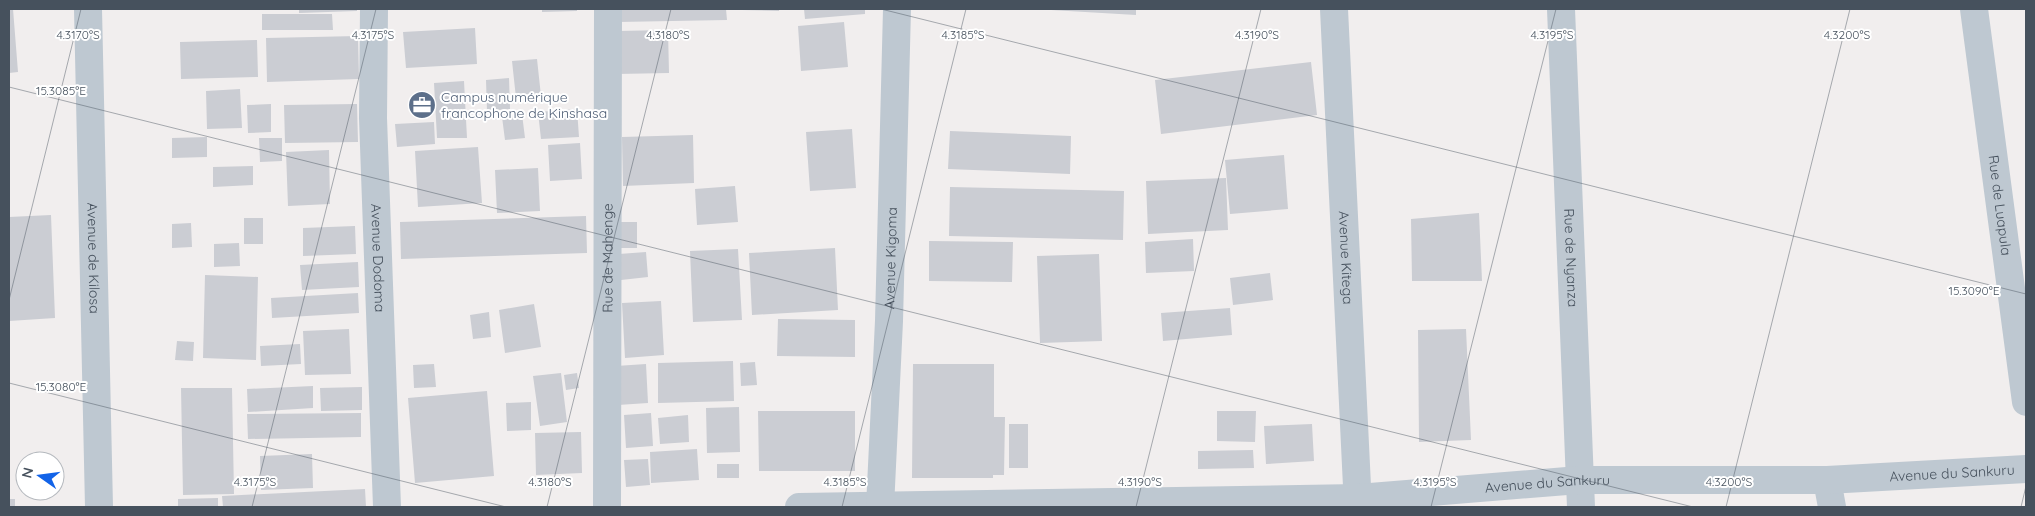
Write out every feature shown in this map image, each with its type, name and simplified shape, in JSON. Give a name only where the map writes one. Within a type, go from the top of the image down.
[{"type":"street","name":"Avenue de Kilosa","points":[[88,9],[99,507]]},
{"type":"street","name":"Avenue Dodoma","points":[[374,9],[373,128],[387,507]]},
{"type":"street","name":"Rue de Mahenge","points":[[607,507],[608,9]]},
{"type":"street","name":"Avenue Kigoma","points":[[880,506],[889,321],[897,9]]},
{"type":"street","name":"Avenue Kitega","points":[[1334,9],[1358,502]]},
{"type":"street","name":"Rue de Nyanza","points":[[1561,9],[1580,507]]},
{"type":"street","name":"Rue de Luapula","points":[[1974,9],[2026,402]]},
{"type":"street","name":"Avenue du Sankuru","points":[[799,507],[1358,502],[1579,480],[1827,480],[2026,469]]},
{"type":"street","points":[[1827,480],[1832,507]]},
{"type":"building","points":[[9,9],[13,9],[18,72],[9,73]]},
{"type":"building","points":[[299,9],[357,9],[357,11],[299,13]]},
{"type":"building","points":[[542,9],[577,9],[577,11],[542,12]]},
{"type":"building","points":[[618,9],[726,9],[727,20],[618,22]]},
{"type":"building","points":[[779,9],[779,11],[742,10]]},
{"type":"building","points":[[804,9],[865,9],[865,14],[805,19]]},
{"type":"building","points":[[1136,9],[1136,15],[1051,10]]},
{"type":"building","points":[[262,14],[332,14],[333,30],[262,30]]},
{"type":"building","points":[[844,22],[848,67],[801,71],[798,26]]},
{"type":"building","points":[[475,28],[477,64],[406,68],[403,32]]},
{"type":"building","points":[[668,30],[669,73],[617,74],[617,31]]},
{"type":"building","points":[[358,36],[359,79],[267,82],[266,38]]},
{"type":"building","points":[[257,40],[258,77],[181,79],[180,42]]},
{"type":"building","points":[[537,59],[541,96],[516,98],[512,61]]},
{"type":"building","points":[[1311,62],[1317,115],[1161,134],[1155,80]]},
{"type":"building","points":[[509,78],[510,109],[487,111],[486,80]]},
{"type":"building","points":[[464,81],[467,138],[437,138],[434,83]]},
{"type":"building","points":[[240,89],[242,128],[207,129],[206,91]]},
{"type":"building","points":[[271,104],[271,132],[248,133],[247,105]]},
{"type":"building","points":[[357,104],[358,142],[285,143],[284,105]]},
{"type":"building","points":[[577,109],[579,137],[541,139],[538,112]]},
{"type":"building","points":[[522,114],[525,138],[505,140],[502,117]]},
{"type":"building","points":[[434,122],[435,144],[397,147],[395,124]]},
{"type":"building","points":[[852,129],[856,188],[810,191],[806,132]]},
{"type":"building","points":[[950,131],[1071,136],[1070,174],[948,169]]},
{"type":"building","points":[[693,135],[694,183],[623,186],[622,137]]},
{"type":"building","points":[[207,137],[207,157],[172,158],[172,138]]},
{"type":"building","points":[[259,138],[282,138],[282,161],[260,162]]},
{"type":"building","points":[[580,143],[582,179],[550,181],[548,145]]},
{"type":"building","points":[[478,147],[482,203],[418,207],[415,151]]},
{"type":"building","points":[[329,150],[330,204],[288,206],[286,152]]},
{"type":"building","points":[[1284,155],[1288,209],[1230,214],[1225,160]]},
{"type":"building","points":[[253,166],[253,185],[213,187],[213,167]]},
{"type":"building","points":[[538,168],[540,211],[497,213],[495,170]]},
{"type":"building","points":[[1226,178],[1228,230],[1148,234],[1146,181]]},
{"type":"building","points":[[735,186],[738,222],[697,225],[695,189]]},
{"type":"building","points":[[950,187],[1124,191],[1123,240],[949,236]]},
{"type":"building","points":[[1479,213],[1482,281],[1412,281],[1411,219]]},
{"type":"building","points":[[51,215],[55,318],[9,321],[9,217]]},
{"type":"building","points":[[586,216],[587,253],[401,259],[400,222]]},
{"type":"building","points":[[244,218],[263,218],[263,244],[244,244]]},
{"type":"building","points":[[619,222],[637,222],[637,248],[619,248]]},
{"type":"building","points":[[191,223],[192,247],[172,248],[172,224]]},
{"type":"building","points":[[355,226],[356,254],[303,256],[303,228]]},
{"type":"building","points":[[1193,239],[1194,271],[1146,273],[1145,242]]},
{"type":"building","points":[[929,241],[1013,242],[1012,282],[929,281]]},
{"type":"building","points":[[239,243],[240,266],[214,267],[214,244]]},
{"type":"building","points":[[835,248],[838,310],[752,315],[749,253]]},
{"type":"building","points":[[738,249],[742,320],[693,322],[690,251]]},
{"type":"building","points":[[646,252],[648,277],[621,280],[619,254]]},
{"type":"building","points":[[1099,254],[1102,341],[1040,343],[1037,256]]},
{"type":"building","points":[[358,262],[359,287],[302,290],[300,265]]},
{"type":"building","points":[[1270,273],[1273,300],[1233,305],[1230,278]]},
{"type":"building","points":[[205,275],[258,277],[256,360],[203,358]]},
{"type":"building","points":[[358,293],[359,313],[272,318],[271,298]]},
{"type":"building","points":[[661,301],[664,355],[625,358],[622,303]]},
{"type":"building","points":[[534,304],[541,347],[505,353],[499,310]]},
{"type":"building","points":[[1230,308],[1232,335],[1163,341],[1161,313]]},
{"type":"building","points":[[489,312],[491,337],[473,339],[470,315]]},
{"type":"building","points":[[778,319],[855,320],[855,357],[777,356]]},
{"type":"building","points":[[349,329],[351,374],[305,375],[303,331]]},
{"type":"building","points":[[1466,329],[1471,440],[1419,442],[1418,330]]},
{"type":"building","points":[[177,341],[194,342],[193,361],[175,360]]},
{"type":"building","points":[[300,344],[301,364],[261,366],[260,346]]},
{"type":"building","points":[[733,361],[734,401],[658,403],[658,363]]},
{"type":"building","points":[[755,362],[757,385],[741,386],[740,363]]},
{"type":"building","points":[[434,364],[436,387],[414,388],[413,365]]},
{"type":"building","points":[[646,364],[648,403],[618,405],[616,366]]},
{"type":"building","points":[[913,364],[994,364],[994,417],[1005,417],[1004,475],[993,475],[993,478],[912,478]]},
{"type":"building","points":[[561,373],[567,422],[540,426],[533,376]]},
{"type":"building","points":[[577,373],[579,388],[566,390],[564,375]]},
{"type":"building","points":[[313,386],[313,408],[248,412],[247,389]]},
{"type":"building","points":[[362,387],[362,410],[321,411],[320,388]]},
{"type":"building","points":[[181,388],[232,388],[234,494],[183,495]]},
{"type":"building","points":[[487,391],[494,476],[415,483],[408,398]]},
{"type":"building","points":[[531,402],[531,430],[507,431],[506,403]]},
{"type":"building","points":[[739,407],[740,452],[707,453],[706,408]]},
{"type":"building","points":[[758,411],[855,411],[855,471],[759,471]]},
{"type":"building","points":[[1217,411],[1256,411],[1255,442],[1217,441]]},
{"type":"building","points":[[361,413],[361,437],[248,439],[247,414]]},
{"type":"building","points":[[651,413],[653,446],[626,448],[624,415]]},
{"type":"building","points":[[688,415],[689,442],[660,444],[658,418]]},
{"type":"building","points":[[1009,424],[1028,424],[1028,468],[1009,468]]},
{"type":"building","points":[[1312,424],[1314,461],[1266,464],[1264,426]]},
{"type":"building","points":[[581,432],[582,473],[536,475],[535,433]]},
{"type":"building","points":[[697,449],[699,480],[651,483],[650,452]]},
{"type":"building","points":[[1253,450],[1254,468],[1198,469],[1198,451]]},
{"type":"building","points":[[312,454],[313,488],[261,490],[260,456]]},
{"type":"building","points":[[648,459],[650,485],[626,487],[624,460]]},
{"type":"building","points":[[717,464],[739,464],[739,478],[717,478]]},
{"type":"building","points":[[365,489],[366,507],[223,507],[222,496]]},
{"type":"building","points":[[218,498],[218,507],[178,507],[178,499]]},
{"type":"building","points":[[9,499],[15,499],[15,507],[9,507]]},
{"type":"place","name":"Campus numérique francophone de Kinshasa","points":[[422,105]]}]
